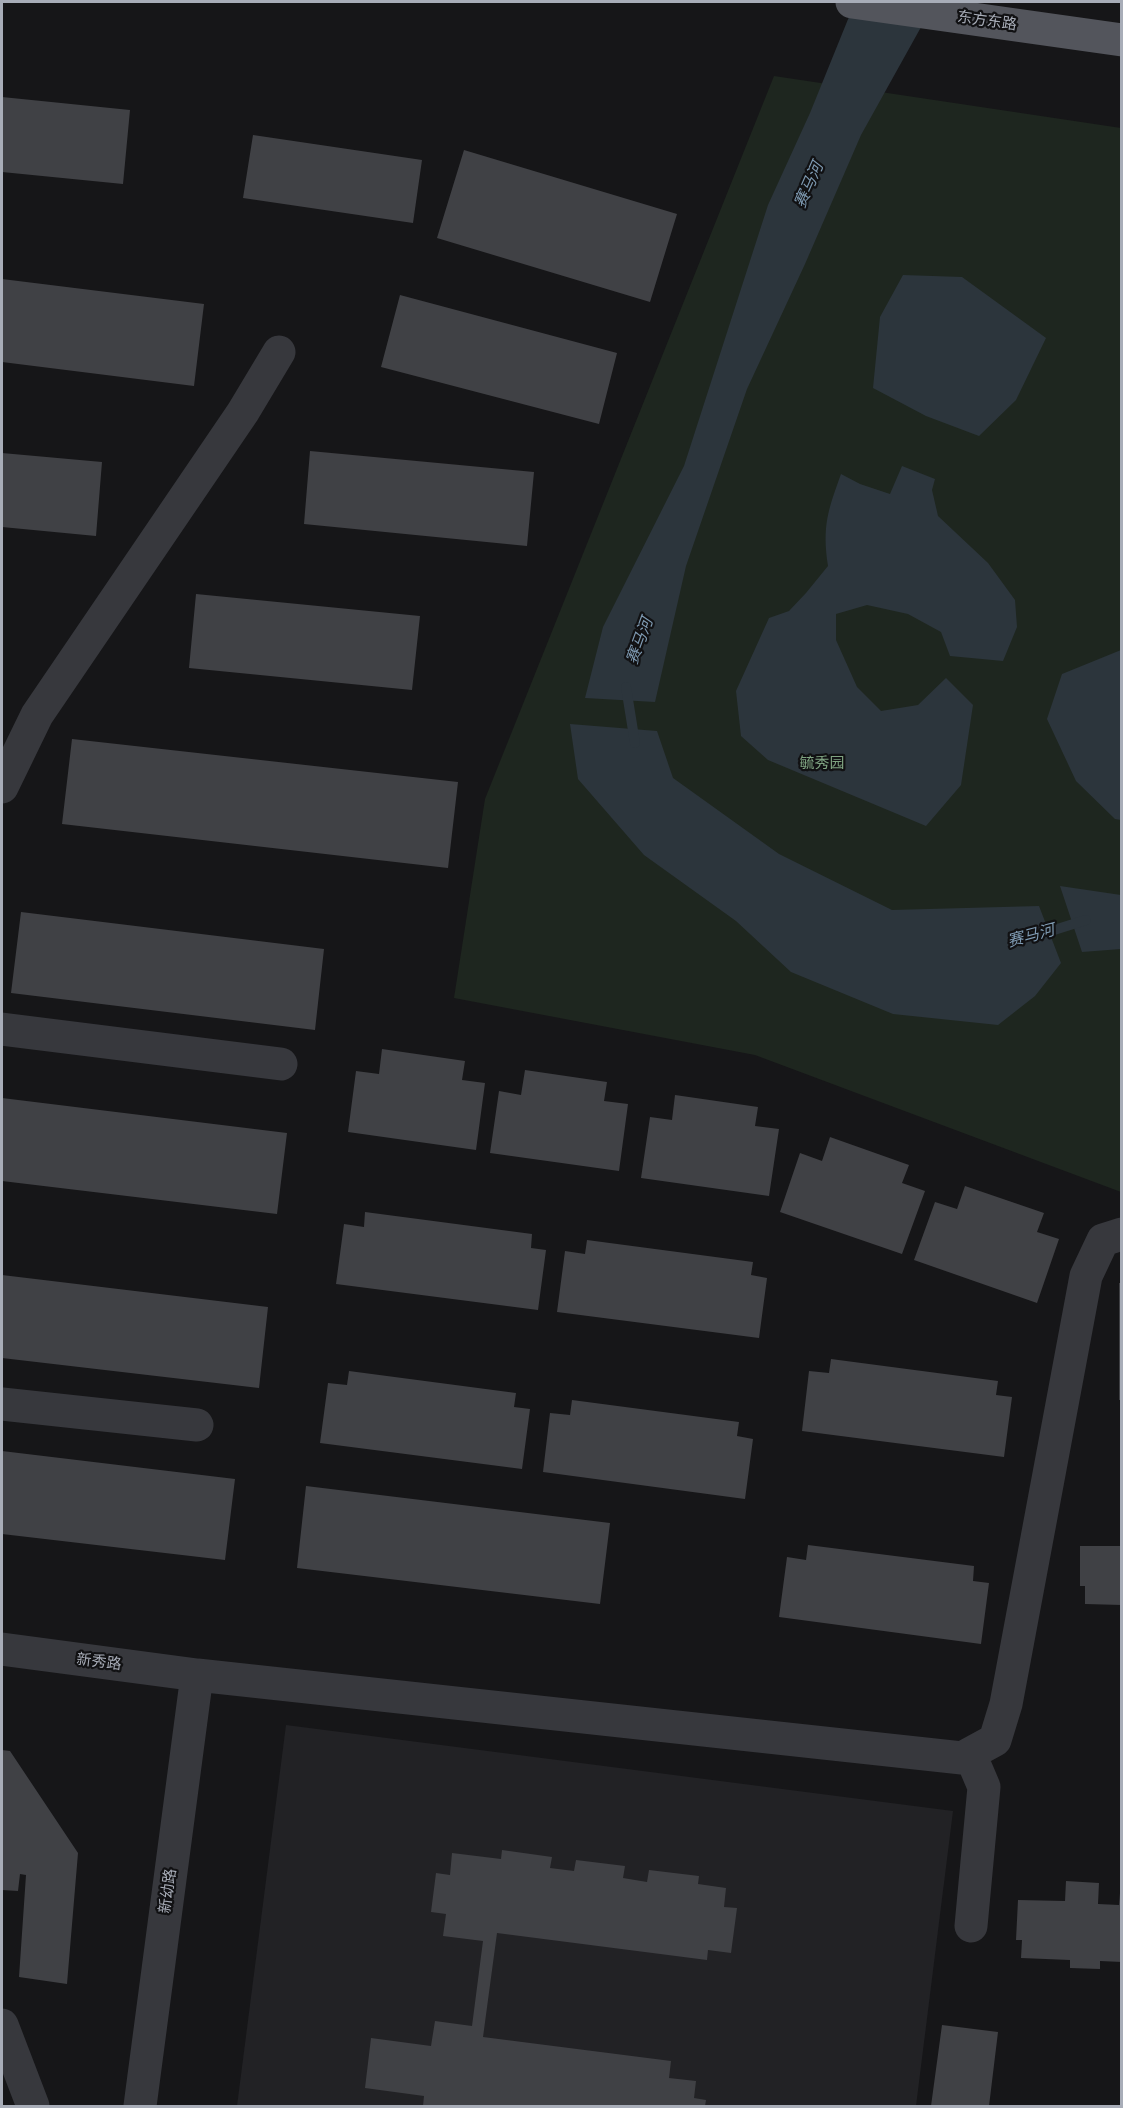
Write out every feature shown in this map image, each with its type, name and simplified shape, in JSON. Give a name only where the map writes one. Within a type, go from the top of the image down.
[{"type":"main road","name":"东方东路","points":[[852,2],[1122,40]]},
{"type":"street","points":[[2,787],[37,715],[236,422],[279,352]]},
{"type":"street","points":[[2,1029],[281,1064]]},
{"type":"street","points":[[971,1926],[984,1787],[970,1754],[995,1740],[1006,1704],[1086,1276],[1103,1240],[1122,1234]]},
{"type":"street","points":[[2,1404],[197,1425]]},
{"type":"street","name":"新秀路","points":[[2,1649],[197,1675],[962,1758],[970,1754]]},
{"type":"street","name":"新幼路","points":[[140,2106],[197,1675]]},
{"type":"street","points":[[2,2025],[33,2106]]},
{"type":"shaded area","points":[[286,1725],[953,1811],[916,2106],[237,2106]]},
{"type":"green space","name":"毓秀园","points":[[774,76],[1121,128],[1121,1192],[755,1055],[454,998],[485,799]]},
{"type":"water","points":[[855,2],[935,2],[861,135],[747,389],[686,566],[655,702],[585,698],[603,627],[684,466],[768,205],[810,113]]},
{"type":"water","points":[[903,275],[962,277],[1046,338],[1016,400],[979,436],[926,416],[873,388],[880,317]]},
{"type":"water","points":[[902,466],[935,479],[932,490],[938,516],[988,563],[1015,600],[1017,627],[1003,661],[950,656],[941,632],[908,614],[867,605],[836,614],[836,640],[857,687],[881,711],[918,705],[946,678],[973,705],[961,785],[926,826],[768,760],[741,736],[736,691],[769,618],[789,611],[828,566],[827,518],[841,474],[860,484],[890,494]]},
{"type":"water","points":[[1121,650],[1121,820],[1115,819],[1076,781],[1047,719],[1062,674]]},
{"type":"water","points":[[570,724],[657,731],[673,778],[779,854],[892,910],[1039,906],[1061,963],[1035,996],[998,1025],[893,1014],[791,972],[736,921],[644,855],[578,779]]},
{"type":"water","points":[[1060,886],[1121,895],[1121,949],[1082,952]]},
{"type":"building","points":[[2,97],[130,110],[123,184],[2,172]]},
{"type":"building","points":[[253,135],[422,160],[413,223],[243,198]]},
{"type":"building","points":[[464,150],[677,214],[650,302],[437,238]]},
{"type":"building","points":[[2,279],[204,304],[194,386],[2,362]]},
{"type":"building","points":[[400,295],[617,353],[599,424],[381,367]]},
{"type":"building","points":[[310,451],[534,472],[527,546],[304,524]]},
{"type":"building","points":[[2,453],[102,462],[96,536],[2,527]]},
{"type":"building","points":[[196,594],[420,616],[412,690],[189,668]]},
{"type":"building","points":[[72,739],[458,782],[448,868],[62,824]]},
{"type":"building","points":[[21,912],[324,949],[315,1030],[11,993]]},
{"type":"building","points":[[382,1049],[465,1061],[462,1080],[485,1083],[476,1150],[348,1132],[356,1071],[379,1074]]},
{"type":"building","points":[[525,1070],[607,1082],[604,1101],[628,1104],[619,1171],[490,1153],[499,1091],[521,1095]]},
{"type":"building","points":[[675,1095],[758,1107],[755,1126],[779,1129],[769,1196],[641,1178],[650,1117],[672,1120]]},
{"type":"building","points":[[2,1098],[287,1133],[277,1214],[2,1181]]},
{"type":"building","points":[[830,1137],[909,1165],[902,1183],[925,1191],[902,1254],[780,1212],[800,1153],[822,1161]]},
{"type":"building","points":[[965,1186],[1044,1213],[1037,1232],[1059,1239],[1037,1303],[914,1260],[935,1202],[957,1209]]},
{"type":"building","points":[[365,1212],[532,1234],[531,1248],[546,1250],[538,1310],[336,1284],[344,1224],[364,1227]]},
{"type":"building","points":[[587,1240],[753,1262],[751,1275],[767,1278],[759,1338],[557,1312],[565,1251],[585,1254]]},
{"type":"building","points":[[2,1275],[268,1307],[259,1388],[2,1358]]},
{"type":"building","points":[[1119,1283],[1122,1283],[1122,1400],[1119,1400]]},
{"type":"building","points":[[831,1359],[998,1381],[996,1395],[1012,1397],[1004,1457],[802,1431],[809,1371],[829,1373]]},
{"type":"building","points":[[349,1371],[516,1393],[514,1407],[530,1409],[522,1469],[320,1443],[328,1383],[347,1385]]},
{"type":"building","points":[[572,1400],[739,1422],[737,1436],[753,1439],[745,1499],[543,1472],[550,1413],[570,1415]]},
{"type":"building","points":[[2,1451],[235,1479],[225,1560],[2,1534]]},
{"type":"building","points":[[306,1486],[610,1523],[600,1604],[297,1568]]},
{"type":"building","points":[[808,1545],[974,1566],[973,1581],[989,1583],[981,1644],[779,1617],[787,1557],[806,1560]]},
{"type":"building","points":[[1080,1546],[1122,1546],[1122,1605],[1085,1604],[1085,1586],[1080,1586]]},
{"type":"building","points":[[2,1750],[10,1751],[78,1853],[67,1984],[19,1977],[26,1875],[20,1874],[18,1891],[2,1890]]},
{"type":"building","points":[[502,1850],[552,1857],[550,1868],[574,1871],[576,1860],[625,1866],[623,1878],[647,1882],[649,1870],[699,1876],[698,1884],[726,1888],[724,1907],[737,1908],[731,1953],[708,1950],[707,1960],[497,1933],[483,2037],[671,2061],[669,2078],[696,2081],[694,2098],[706,2100],[705,2106],[423,2106],[424,2096],[365,2088],[371,2038],[431,2046],[435,2021],[472,2026],[483,1941],[443,1936],[446,1914],[431,1912],[436,1873],[450,1875],[452,1853],[501,1859]]},
{"type":"building","points":[[1066,1881],[1099,1883],[1098,1904],[1119,1905],[1120,1893],[1122,1893],[1122,1962],[1100,1961],[1100,1969],[1070,1968],[1070,1960],[1021,1958],[1022,1940],[1016,1940],[1018,1900],[1065,1901]]},
{"type":"building","points":[[942,2025],[998,2032],[989,2106],[931,2106]]},
{"type":"waterway","name":"赛马河","points":[[626,687],[635,743]]},
{"type":"waterway","name":"赛马河","points":[[1035,936],[1086,920]]}]
